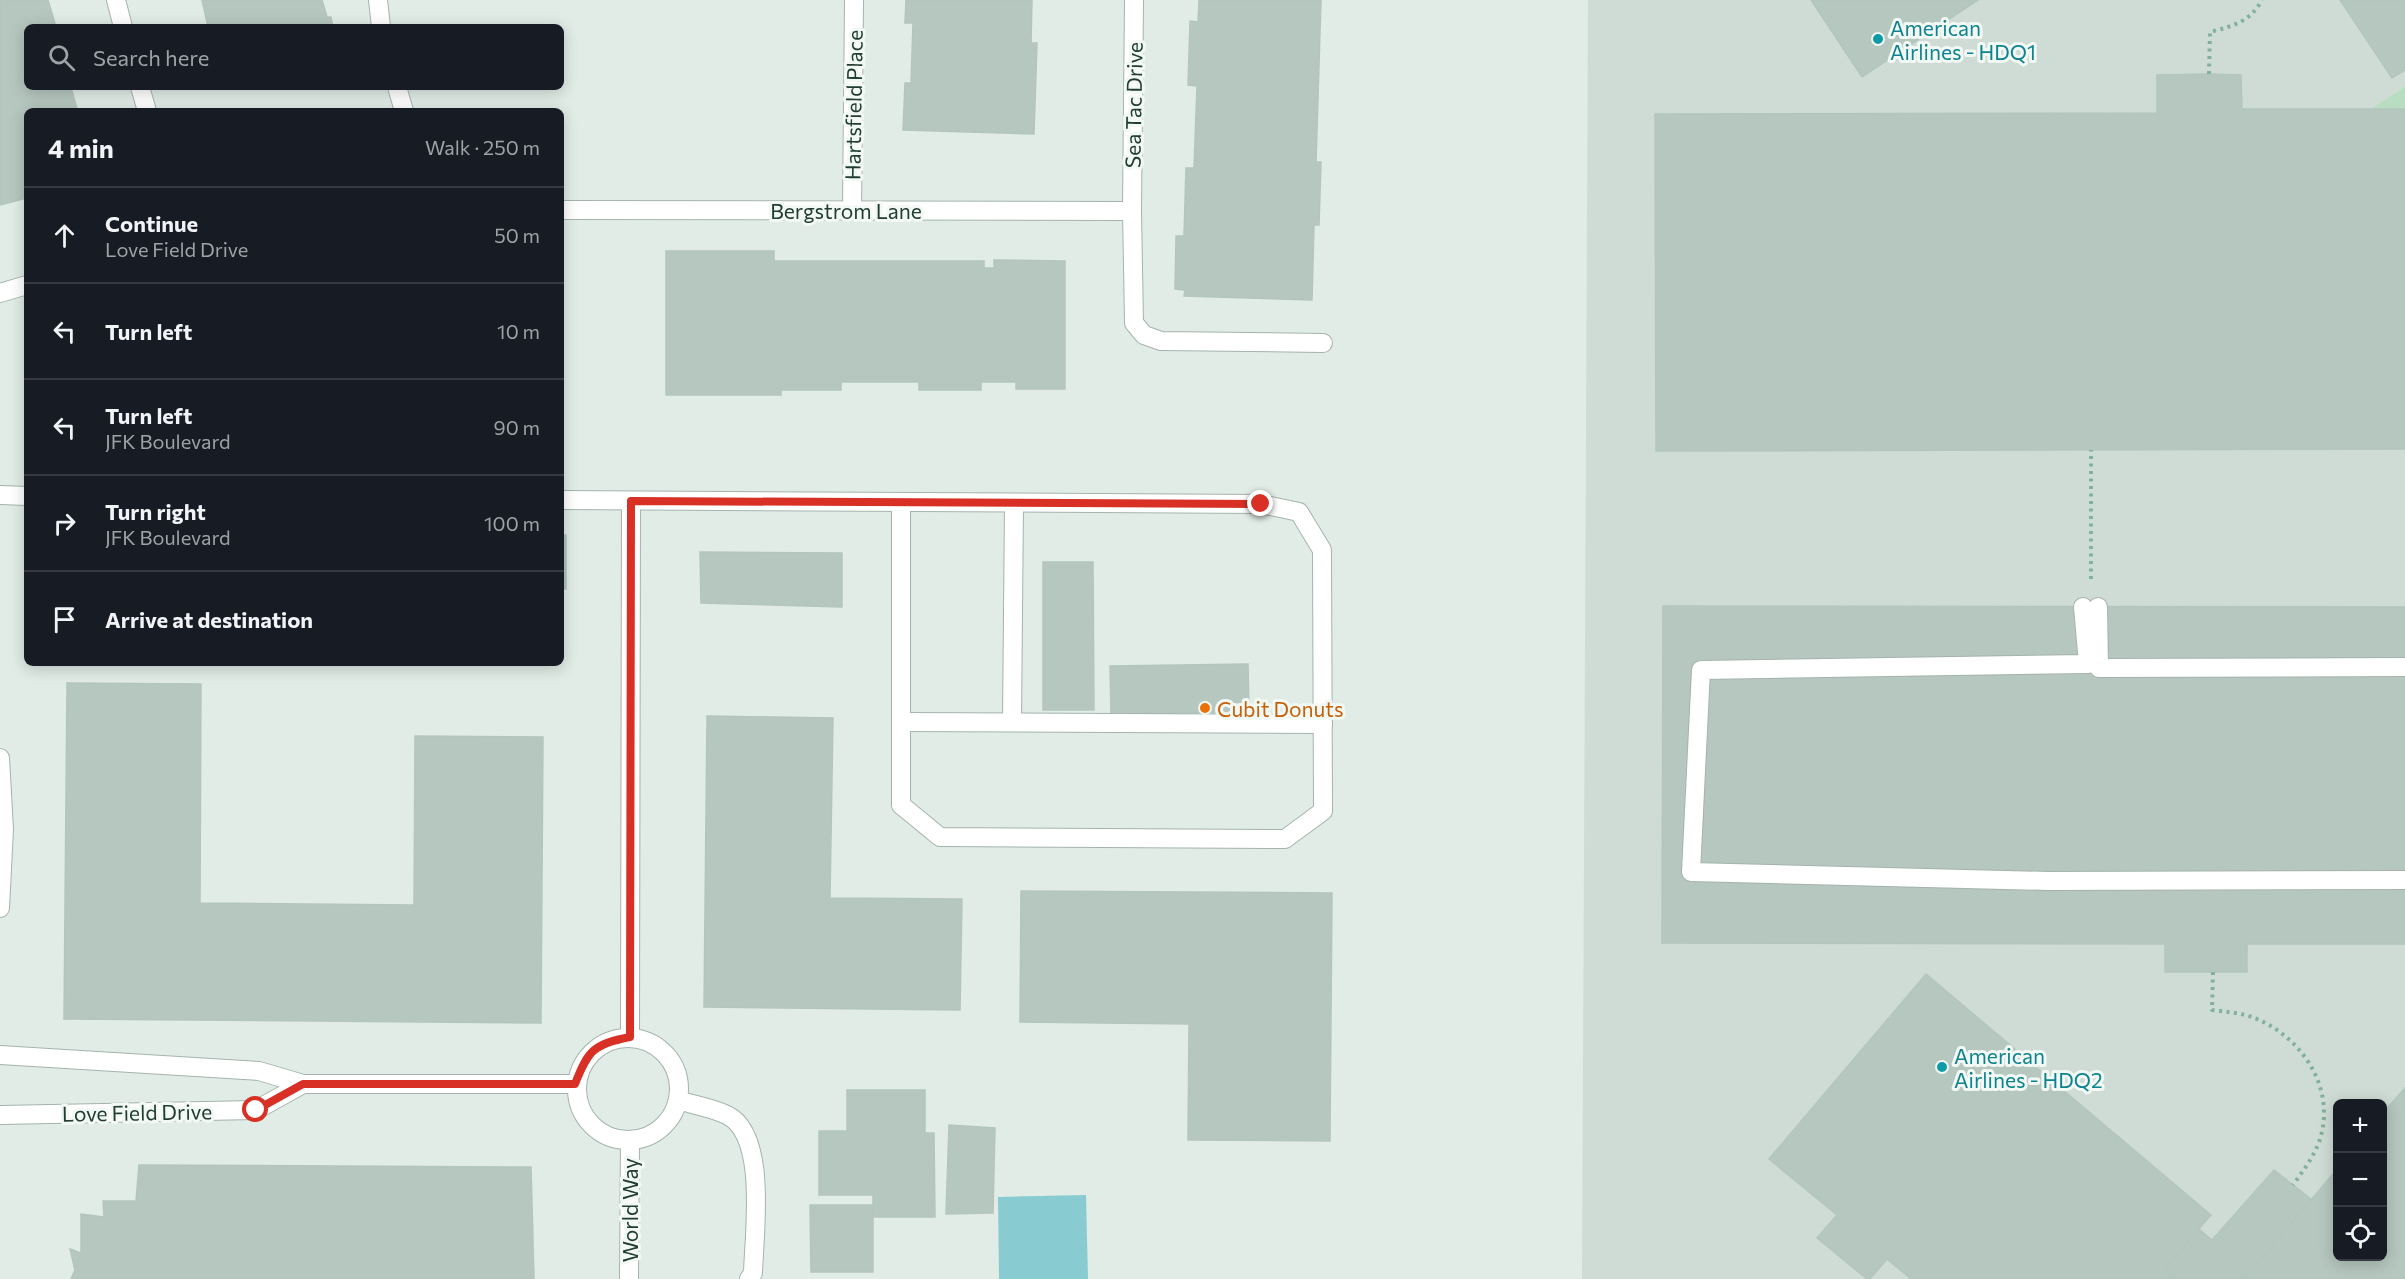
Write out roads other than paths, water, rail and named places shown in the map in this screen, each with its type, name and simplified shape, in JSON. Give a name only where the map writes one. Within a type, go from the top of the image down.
[{"type":"street","points":[[116,0],[122,24]]},
{"type":"street","points":[[378,0],[381,24]]},
{"type":"street","name":"Hartsfield Place","points":[[852,210],[854,0]]},
{"type":"street","name":"Sea Tac Drive","points":[[1134,0],[1132,211],[1134,322],[1144,335],[1161,340],[1323,343]]},
{"type":"street","points":[[141,90],[146,108]]},
{"type":"street","points":[[398,90],[403,108]]},
{"type":"street","name":"Bergstrom Lane","points":[[564,210],[1132,211]]},
{"type":"street","points":[[3,292],[24,286]]},
{"type":"street","points":[[0,495],[24,496]]},
{"type":"street","points":[[564,500],[1261,504],[1299,512],[1322,550],[1323,811],[1285,839],[940,837],[901,806],[901,502]]},
{"type":"street","points":[[630,1037],[631,501]]},
{"type":"street","points":[[1012,722],[1014,503]]},
{"type":"street","points":[[2405,667],[2099,668],[2091,607],[2088,664],[1701,670],[1691,872],[2049,881],[2405,880]]},
{"type":"street","points":[[901,722],[1323,724]]},
{"type":"street","points":[[0,758],[4,829],[0,908]]},
{"type":"street","points":[[630,1037],[652,1043],[669,1058],[678,1077],[678,1100],[669,1121],[652,1135],[630,1141],[601,1134],[581,1113],[575,1084],[584,1059],[604,1042],[630,1037]]},
{"type":"street","name":"Love Field Drive","points":[[0,1056],[259,1071],[303,1084],[575,1084]]},
{"type":"street","name":"Love Field Drive","points":[[0,1115],[256,1110],[303,1084]]},
{"type":"street","points":[[678,1100],[729,1115],[746,1132],[756,1163],[753,1273],[749,1279]]},
{"type":"street","name":"World Way","points":[[629,1279],[630,1141]]},
{"type":"water","points":[[1086,1195],[1088,1279],[999,1279],[998,1197]]},
{"type":"place","name":"American Airlines - HDQ1","points":[[1878,39]]},
{"type":"place","name":"Cubit Donuts","points":[[1205,708]]},
{"type":"place","name":"American Airlines - HDQ2","points":[[1942,1067]]}]
